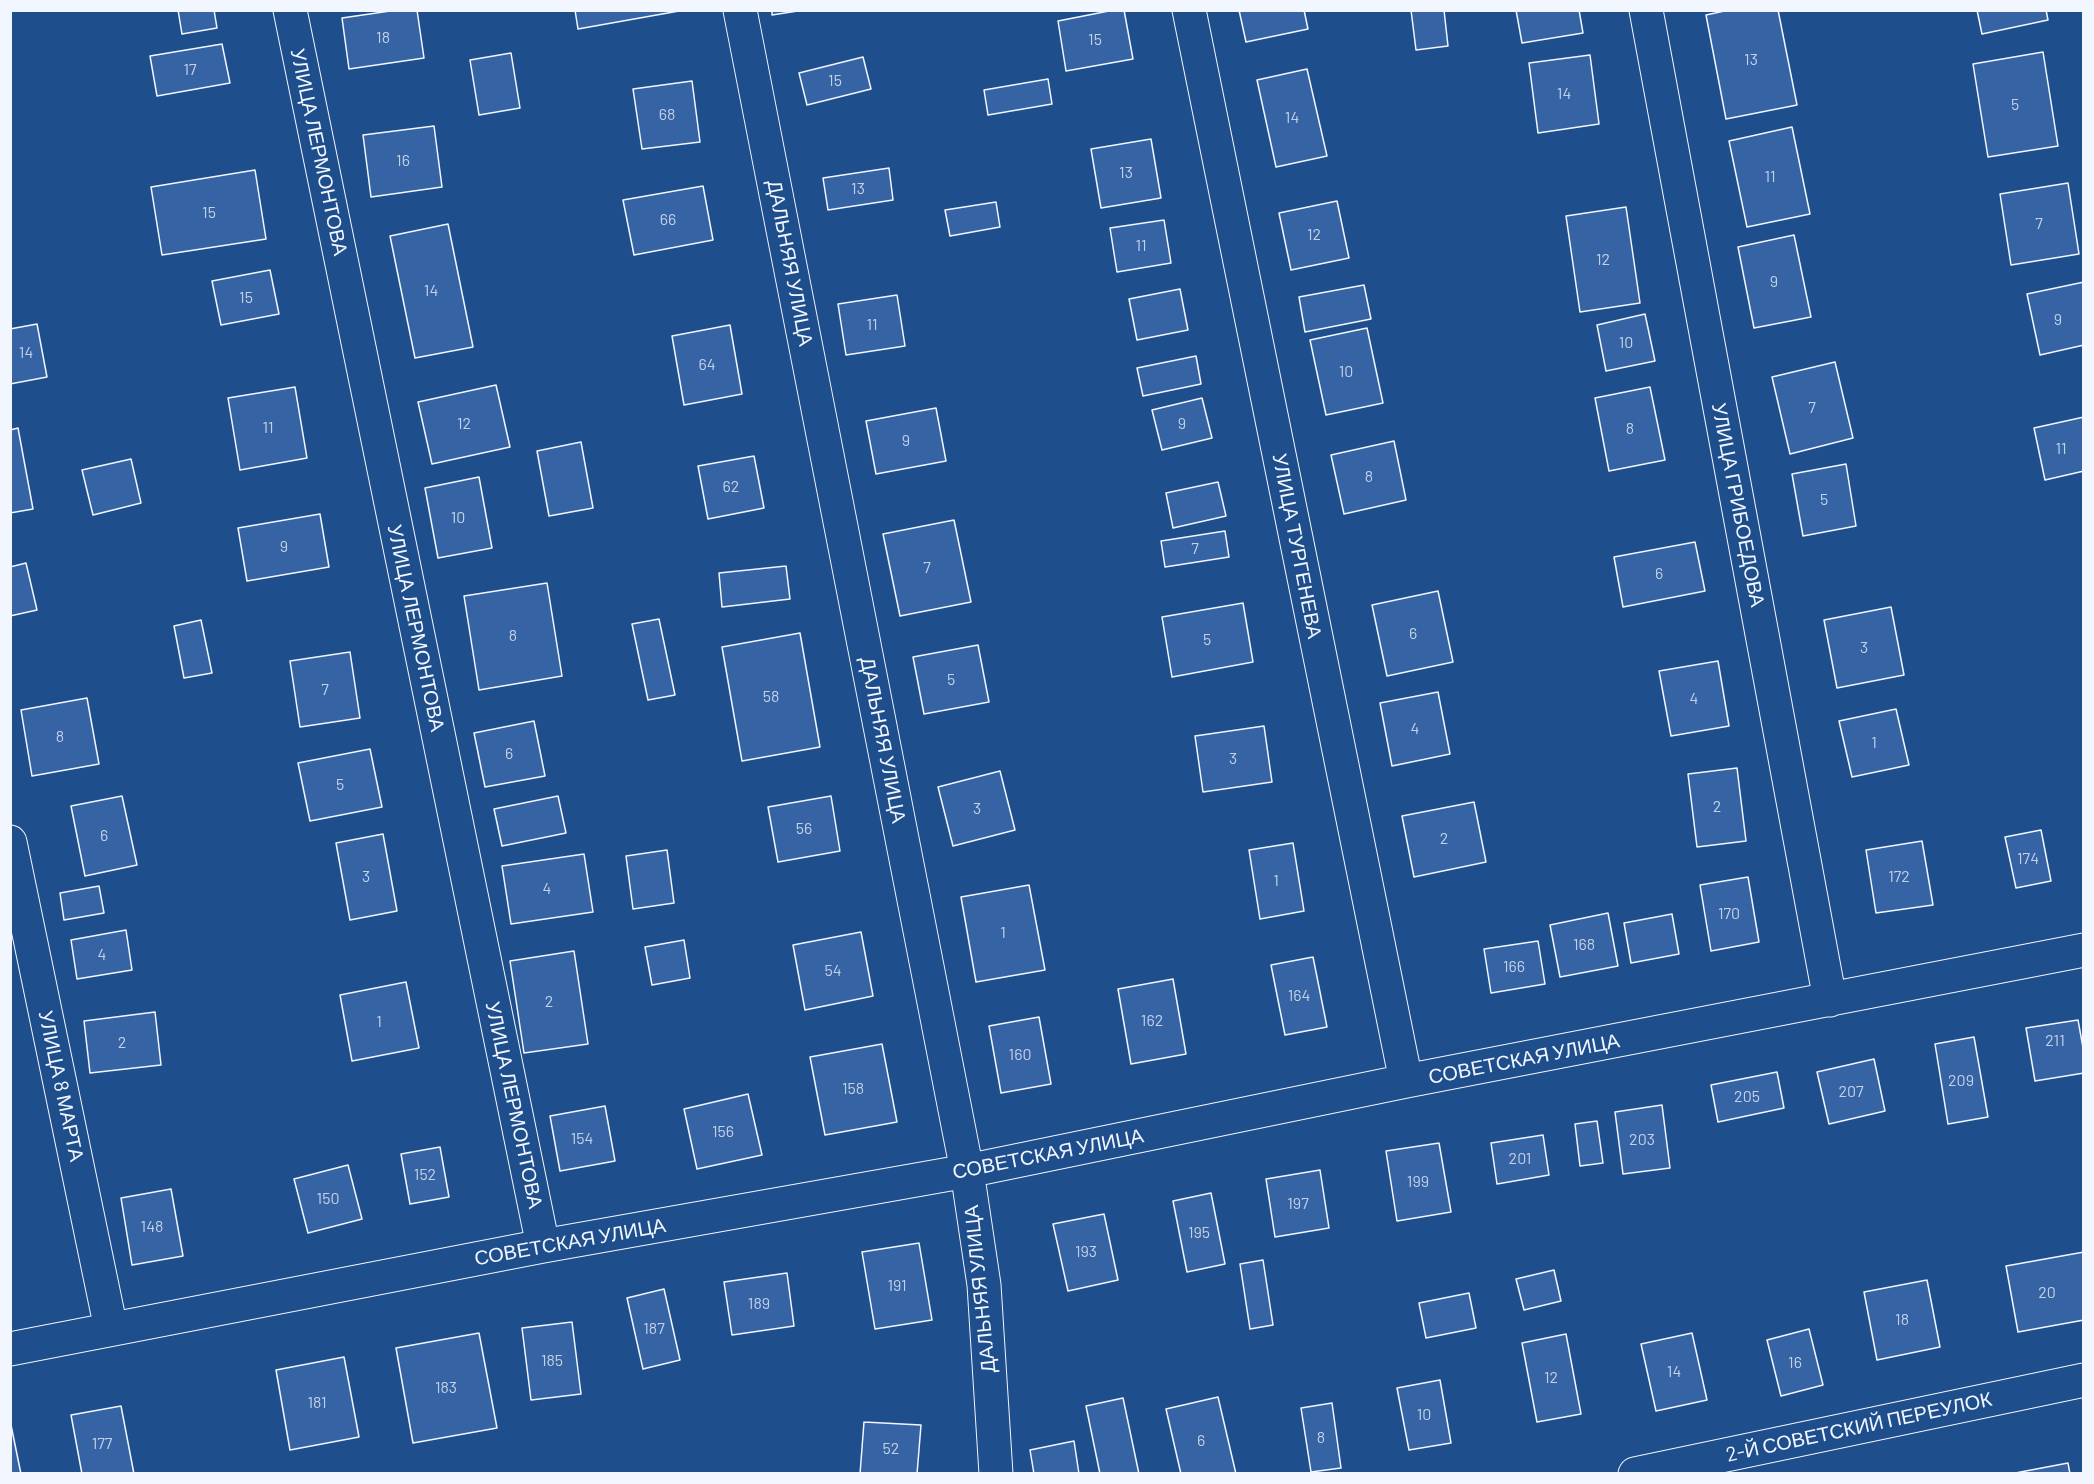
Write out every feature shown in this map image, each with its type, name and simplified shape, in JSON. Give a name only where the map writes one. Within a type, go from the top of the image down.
[{"type":"street","name":"УЛИЦА ЛЕРМОНТОВА","points":[[290,10],[543,1246]]},
{"type":"street","name":"ДАЛЬНЯЯ УЛИЦА","points":[[740,10],[967,1171],[984,1285],[996,1473]]},
{"type":"street","name":"УЛИЦА ТУРГЕНЕВА","points":[[1189,10],[1406,1081]]},
{"type":"street","name":"УЛИЦА ГРИБОЕДОВА","points":[[1646,10],[1830,1000]]},
{"type":"street","name":"УЛИЦА 8 МАРТА","points":[[10,842],[111,1329]]},
{"type":"street","name":"СОВЕТСКАЯ УЛИЦА","points":[[10,1349],[543,1246],[967,1171],[1406,1081],[2084,951]]},
{"type":"street","name":"2-Й СОВЕТСКИЙ ПЕРЕУЛОК","points":[[1635,1473],[2084,1380]]},
{"type":"building","points":[[178,10],[214,10],[217,28],[182,34]]},
{"type":"building","points":[[397,10],[417,10],[424,58],[349,69],[342,18]]},
{"type":"building","points":[[575,10],[679,10],[679,11],[578,29]]},
{"type":"building","points":[[772,10],[804,10],[772,15]]},
{"type":"building","points":[[1124,10],[1133,59],[1066,71],[1058,21]]},
{"type":"building","points":[[1239,10],[1304,10],[1308,29],[1246,42]]},
{"type":"building","points":[[1411,10],[1444,10],[1448,46],[1416,50]]},
{"type":"building","points":[[1516,10],[1579,10],[1583,33],[1522,43]]},
{"type":"building","points":[[1729,10],[1778,10],[1797,105],[1726,119],[1706,15]]},
{"type":"building","points":[[1977,10],[2046,10],[2048,20],[1982,34]]},
{"type":"building","points":[[222,44],[230,83],[157,96],[150,56]]},
{"type":"building","points":[[2043,52],[2058,146],[1988,157],[1973,64]]},
{"type":"building","points":[[511,53],[520,108],[479,115],[470,60]]},
{"type":"building","points":[[1590,55],[1599,124],[1538,133],[1529,63]]},
{"type":"building","points":[[863,57],[871,89],[807,105],[799,73]]},
{"type":"building","points":[[1307,69],[1327,156],[1276,167],[1257,80]]},
{"type":"building","points":[[1048,79],[1052,104],[988,115],[984,90]]},
{"type":"building","points":[[692,81],[700,142],[642,149],[633,89]]},
{"type":"building","points":[[434,126],[442,187],[371,197],[363,135]]},
{"type":"building","points":[[1792,127],[1810,214],[1747,227],[1729,141]]},
{"type":"building","points":[[1151,139],[1161,198],[1101,208],[1091,149]]},
{"type":"building","points":[[889,168],[893,200],[828,210],[823,178]]},
{"type":"building","points":[[255,170],[266,239],[162,255],[151,187]]},
{"type":"building","points":[[2068,183],[2079,254],[2011,265],[2000,194]]},
{"type":"building","points":[[703,186],[713,240],[634,255],[623,200]]},
{"type":"building","points":[[1337,201],[1349,258],[1291,270],[1279,213]]},
{"type":"building","points":[[996,202],[1000,227],[950,236],[945,210]]},
{"type":"building","points":[[1626,207],[1640,303],[1580,312],[1566,216]]},
{"type":"building","points":[[1164,220],[1171,263],[1117,272],[1110,228]]},
{"type":"building","points":[[448,224],[473,347],[415,358],[390,236]]},
{"type":"building","points":[[1794,235],[1811,317],[1754,328],[1738,247]]},
{"type":"building","points":[[270,270],[279,314],[221,325],[212,281]]},
{"type":"building","points":[[2084,282],[2084,345],[2040,355],[2027,294]]},
{"type":"building","points":[[1364,285],[1371,319],[1305,332],[1299,297]]},
{"type":"building","points":[[1180,289],[1188,330],[1137,340],[1129,299]]},
{"type":"building","points":[[897,295],[905,346],[846,355],[838,304]]},
{"type":"building","points":[[1645,314],[1655,361],[1606,371],[1597,325]]},
{"type":"building","points":[[37,324],[47,377],[10,384],[10,329]]},
{"type":"building","points":[[730,325],[742,394],[684,405],[672,336]]},
{"type":"building","points":[[1367,328],[1383,403],[1326,415],[1310,340]]},
{"type":"building","points":[[1196,356],[1201,384],[1143,396],[1137,368]]},
{"type":"building","points":[[1835,362],[1853,438],[1790,454],[1772,377]]},
{"type":"building","points":[[496,385],[510,447],[432,464],[418,402]]},
{"type":"building","points":[[295,387],[307,458],[240,470],[228,398]]},
{"type":"building","points":[[1650,387],[1665,460],[1609,471],[1595,398]]},
{"type":"building","points":[[1202,398],[1212,438],[1162,450],[1152,410]]},
{"type":"building","points":[[936,408],[946,461],[876,474],[866,421]]},
{"type":"building","points":[[2084,417],[2084,471],[2045,480],[2034,428]]},
{"type":"building","points":[[18,428],[33,509],[10,513],[10,430]]},
{"type":"building","points":[[1394,441],[1406,500],[1344,514],[1331,455]]},
{"type":"building","points":[[581,442],[593,508],[549,516],[537,451]]},
{"type":"building","points":[[754,456],[764,508],[708,519],[698,466]]},
{"type":"building","points":[[131,459],[141,503],[93,515],[82,470]]},
{"type":"building","points":[[1846,464],[1856,526],[1803,536],[1792,474]]},
{"type":"building","points":[[479,477],[492,548],[438,558],[425,488]]},
{"type":"building","points":[[1218,482],[1226,516],[1173,528],[1166,493]]},
{"type":"building","points":[[320,514],[329,567],[247,581],[238,528]]},
{"type":"building","points":[[954,520],[971,602],[900,616],[883,534]]},
{"type":"building","points":[[1225,531],[1229,557],[1165,567],[1161,541]]},
{"type":"building","points":[[1695,542],[1705,591],[1623,607],[1614,557]]},
{"type":"building","points":[[26,563],[37,610],[10,616],[10,567]]},
{"type":"building","points":[[786,566],[790,599],[722,607],[719,573]]},
{"type":"building","points":[[547,583],[562,676],[479,690],[464,596]]},
{"type":"building","points":[[1438,591],[1453,662],[1387,676],[1372,605]]},
{"type":"building","points":[[1243,603],[1253,662],[1172,677],[1162,617]]},
{"type":"building","points":[[1891,607],[1904,675],[1837,688],[1824,620]]},
{"type":"building","points":[[659,619],[675,695],[648,700],[632,624]]},
{"type":"building","points":[[201,620],[212,673],[184,678],[174,626]]},
{"type":"building","points":[[800,633],[820,747],[742,761],[722,647]]},
{"type":"building","points":[[978,645],[989,702],[924,714],[913,657]]},
{"type":"building","points":[[350,652],[360,718],[300,727],[290,661]]},
{"type":"building","points":[[1718,661],[1729,726],[1671,736],[1659,671]]},
{"type":"building","points":[[1438,692],[1450,754],[1392,766],[1380,703]]},
{"type":"building","points":[[87,698],[99,764],[32,776],[21,710]]},
{"type":"building","points":[[1896,709],[1909,765],[1852,777],[1839,721]]},
{"type":"building","points":[[534,721],[545,776],[485,787],[474,733]]},
{"type":"building","points":[[1264,726],[1272,782],[1203,792],[1195,736]]},
{"type":"building","points":[[370,749],[382,807],[310,821],[298,763]]},
{"type":"building","points":[[1737,768],[1746,841],[1697,847],[1688,774]]},
{"type":"building","points":[[1000,771],[1015,830],[953,846],[938,787]]},
{"type":"building","points":[[122,796],[137,865],[85,876],[71,806]]},
{"type":"building","points":[[558,796],[566,833],[502,846],[494,809]]},
{"type":"building","points":[[831,796],[840,851],[778,862],[768,807]]},
{"type":"building","points":[[1474,802],[1486,862],[1414,877],[1402,816]]},
{"type":"building","points":[[2041,830],[2051,881],[2016,888],[2005,837]]},
{"type":"building","points":[[383,834],[397,911],[350,920],[336,843]]},
{"type":"building","points":[[1922,841],[1933,905],[1876,913],[1866,850]]},
{"type":"building","points":[[1293,843],[1304,911],[1260,919],[1249,850]]},
{"type":"building","points":[[667,850],[674,903],[633,909],[626,856]]},
{"type":"building","points":[[584,854],[593,912],[511,924],[502,866]]},
{"type":"building","points":[[1748,877],[1759,942],[1711,951],[1700,885]]},
{"type":"building","points":[[1029,885],[1045,970],[976,982],[961,897]]},
{"type":"building","points":[[99,886],[104,913],[64,920],[60,893]]},
{"type":"building","points":[[1608,913],[1618,966],[1560,977],[1550,925]]},
{"type":"building","points":[[1672,914],[1679,954],[1631,963],[1624,923]]},
{"type":"building","points":[[126,930],[132,970],[77,979],[71,940]]},
{"type":"building","points":[[861,932],[873,996],[805,1010],[793,945]]},
{"type":"building","points":[[684,940],[690,978],[652,985],[645,947]]},
{"type":"building","points":[[1538,941],[1545,984],[1491,993],[1484,949]]},
{"type":"building","points":[[574,951],[588,1044],[524,1053],[510,961]]},
{"type":"building","points":[[1313,957],[1327,1027],[1285,1035],[1271,965]]},
{"type":"building","points":[[1173,979],[1186,1054],[1131,1064],[1118,989]]},
{"type":"building","points":[[406,982],[419,1048],[352,1061],[340,995]]},
{"type":"building","points":[[155,1012],[161,1065],[90,1073],[84,1021]]},
{"type":"building","points":[[1039,1017],[1051,1084],[1001,1093],[989,1026]]},
{"type":"building","points":[[2078,1020],[2084,1053],[2084,1073],[2035,1081],[2026,1028]]},
{"type":"building","points":[[1974,1037],[1988,1117],[1948,1124],[1935,1044]]},
{"type":"building","points":[[882,1044],[897,1122],[825,1135],[810,1057]]},
{"type":"building","points":[[1874,1059],[1885,1111],[1829,1124],[1817,1072]]},
{"type":"building","points":[[1777,1072],[1784,1108],[1718,1122],[1711,1085]]},
{"type":"building","points":[[748,1094],[762,1155],[697,1169],[684,1109]]},
{"type":"building","points":[[1662,1105],[1670,1168],[1623,1174],[1615,1112]]},
{"type":"building","points":[[605,1106],[615,1161],[560,1171],[550,1116]]},
{"type":"building","points":[[1597,1121],[1603,1163],[1580,1166],[1575,1124]]},
{"type":"building","points":[[1543,1135],[1549,1175],[1497,1184],[1491,1143]]},
{"type":"building","points":[[1439,1143],[1451,1212],[1397,1221],[1386,1151]]},
{"type":"building","points":[[440,1147],[449,1197],[410,1204],[401,1154]]},
{"type":"building","points":[[348,1165],[362,1219],[308,1233],[294,1179]]},
{"type":"building","points":[[1320,1170],[1329,1228],[1275,1237],[1266,1179]]},
{"type":"building","points":[[171,1189],[183,1256],[132,1265],[121,1198]]},
{"type":"building","points":[[1211,1193],[1225,1264],[1187,1272],[1173,1201]]},
{"type":"building","points":[[1104,1214],[1118,1280],[1068,1291],[1053,1224]]},
{"type":"building","points":[[919,1243],[932,1320],[875,1329],[862,1252]]},
{"type":"building","points":[[2084,1252],[2084,1320],[2018,1332],[2006,1266]]},
{"type":"building","points":[[1263,1260],[1273,1325],[1250,1329],[1240,1264]]},
{"type":"building","points":[[1554,1270],[1561,1301],[1524,1310],[1516,1279]]},
{"type":"building","points":[[787,1273],[794,1326],[732,1335],[724,1282]]},
{"type":"building","points":[[1927,1280],[1940,1347],[1877,1360],[1864,1292]]},
{"type":"building","points":[[664,1289],[680,1360],[643,1369],[627,1298]]},
{"type":"building","points":[[1469,1293],[1476,1328],[1426,1338],[1419,1303]]},
{"type":"building","points":[[572,1322],[581,1394],[531,1400],[522,1328]]},
{"type":"building","points":[[1809,1329],[1823,1385],[1781,1396],[1767,1340]]},
{"type":"building","points":[[479,1333],[497,1428],[413,1443],[396,1348]]},
{"type":"building","points":[[1692,1333],[1707,1400],[1656,1411],[1641,1344]]},
{"type":"building","points":[[1566,1334],[1581,1414],[1537,1422],[1522,1343]]},
{"type":"building","points":[[344,1357],[359,1437],[290,1450],[276,1370]]},
{"type":"building","points":[[1440,1380],[1451,1443],[1409,1450],[1397,1388]]},
{"type":"building","points":[[1218,1397],[1236,1474],[1181,1474],[1166,1409]]},
{"type":"building","points":[[1123,1398],[1139,1474],[1100,1474],[1086,1406]]},
{"type":"building","points":[[1332,1403],[1341,1468],[1311,1472],[1301,1408]]},
{"type":"building","points":[[121,1406],[134,1474],[82,1474],[71,1415]]},
{"type":"building","points":[[864,1422],[921,1425],[917,1474],[860,1474]]},
{"type":"building","points":[[11,1425],[21,1474],[10,1474]]},
{"type":"building","points":[[1074,1441],[1079,1474],[1034,1474],[1030,1450]]},
{"type":"building","points":[[2068,1463],[2070,1474],[2010,1474]]}]
